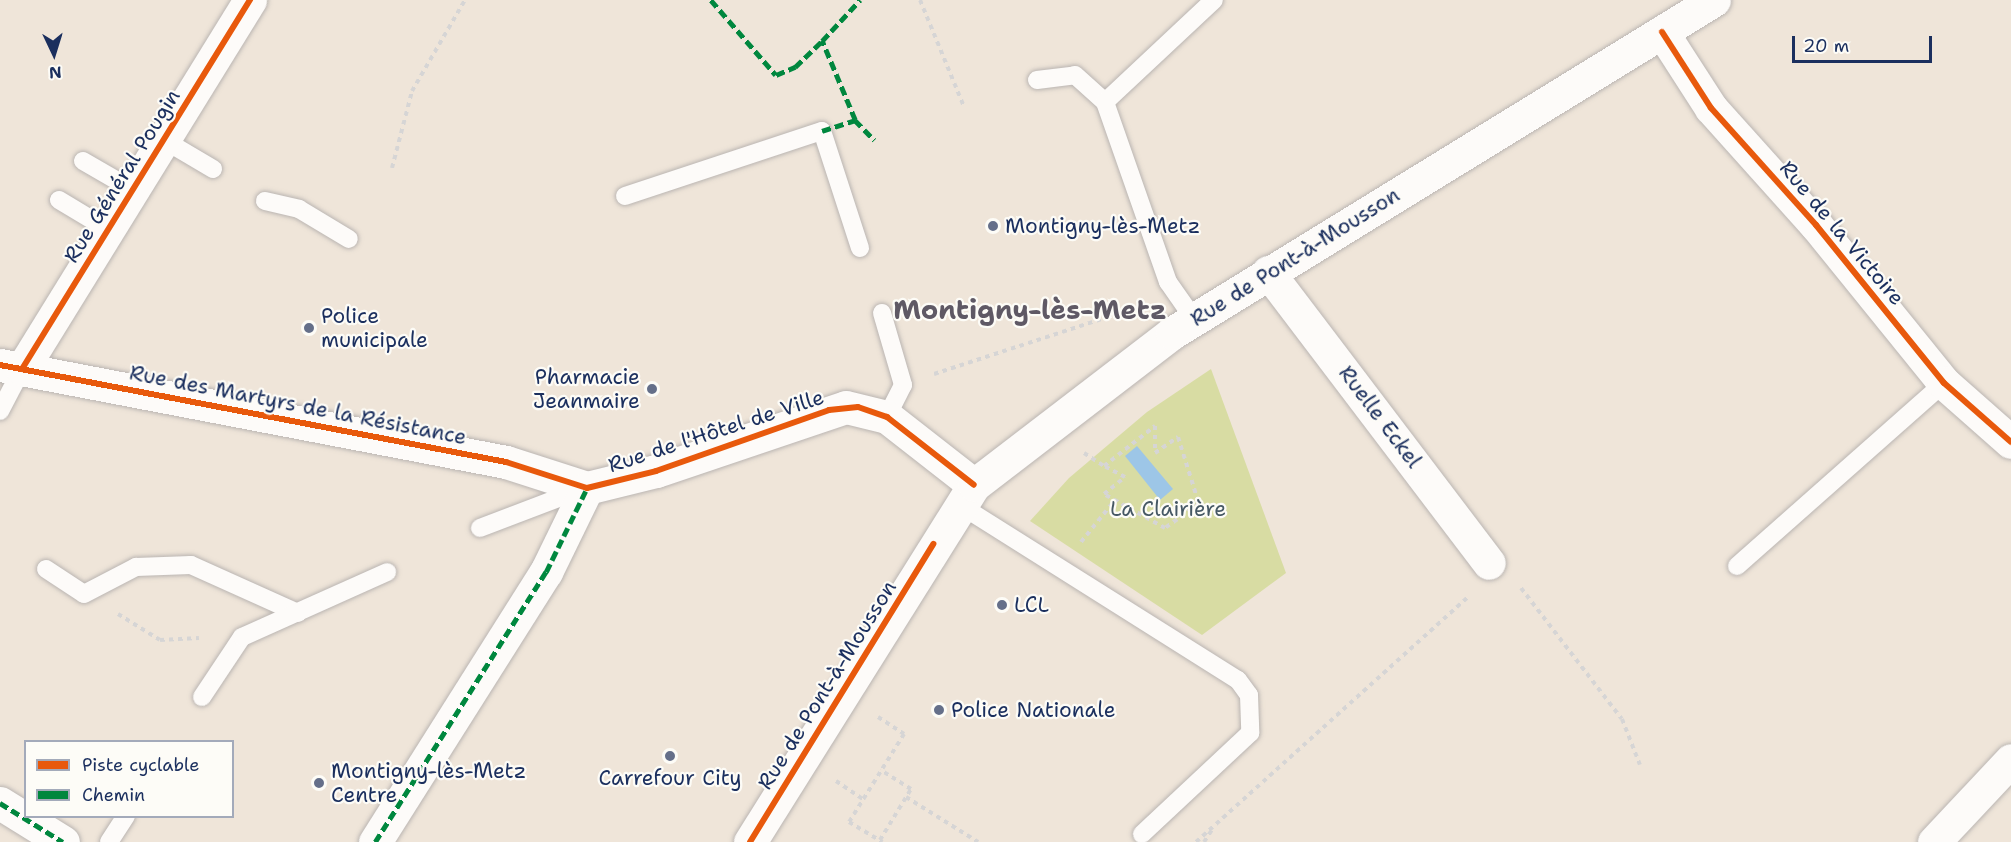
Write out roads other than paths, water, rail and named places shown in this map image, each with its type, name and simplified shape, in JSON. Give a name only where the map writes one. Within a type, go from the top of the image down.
[{"type":"street","name":"Rue Général Pougin","points":[[11,367],[109,230],[250,0]]},
{"type":"street","name":"Rue de Pont-à-Mousson","points":[[750,842],[967,495],[1194,319],[1714,0]]},
{"type":"street","name":"Rue de la Victoire","points":[[1662,32],[1711,108],[1816,225],[1944,383],[2011,442]]},
{"type":"street","name":"Ruelle Eckel","points":[[1268,272],[1484,576]]},
{"type":"street","name":"Rue des Martyrs de la Résistance","points":[[11,367],[506,462],[587,488]]},
{"type":"street","name":"Rue de l'Hôtel de Ville","points":[[375,842],[546,572],[587,488],[656,471],[829,410],[858,407],[887,417],[967,495]]},
{"type":"street","points":[[1934,842],[2011,760]]},
{"type":"street","points":[[0,803],[24,818]]},
{"type":"street","points":[[24,818],[63,842]]},
{"type":"lane","points":[[1105,102],[1214,0]]},
{"type":"lane","points":[[1037,80],[1075,75],[1105,102],[1168,282],[1194,319]]},
{"type":"lane","points":[[625,196],[822,131],[860,248]]},
{"type":"lane","points":[[164,140],[213,169]]},
{"type":"lane","points":[[83,161],[133,190]]},
{"type":"lane","points":[[59,200],[109,230]]},
{"type":"lane","points":[[265,201],[299,209],[349,238]]},
{"type":"lane","points":[[882,313],[903,385],[887,417]]},
{"type":"lane","points":[[0,411],[11,367]]},
{"type":"lane","points":[[1737,566],[1944,383]]},
{"type":"lane","points":[[480,528],[587,488]]},
{"type":"lane","points":[[967,495],[1061,567],[1238,680],[1249,695],[1250,733],[1142,834]]},
{"type":"lane","points":[[45,569],[84,594],[136,567],[174,563],[191,565],[298,613]]},
{"type":"lane","points":[[202,696],[242,637],[387,572]]},
{"type":"lane","points":[[109,842],[125,818]]},
{"type":"water","points":[[1137,446],[1173,489],[1160,500],[1125,456]]},
{"type":"place","name":"Montigny-lès-Metz","points":[[993,226]]},
{"type":"place","name":"Police municipale","points":[[309,328]]},
{"type":"place","name":"Pharmacie Jeanmaire","points":[[652,389]]},
{"type":"place","name":"LCL","points":[[1002,605]]},
{"type":"place","name":"Police Nationale","points":[[939,710]]},
{"type":"place","name":"Carrefour City","points":[[670,756]]},
{"type":"place","name":"Montigny-lès-Metz Centre","points":[[319,783]]},
{"type":"district","name":"Montigny-lès-Metz","points":[[1030,310]]},
{"type":"park label","name":"La Clairière","points":[[1168,509]]}]
